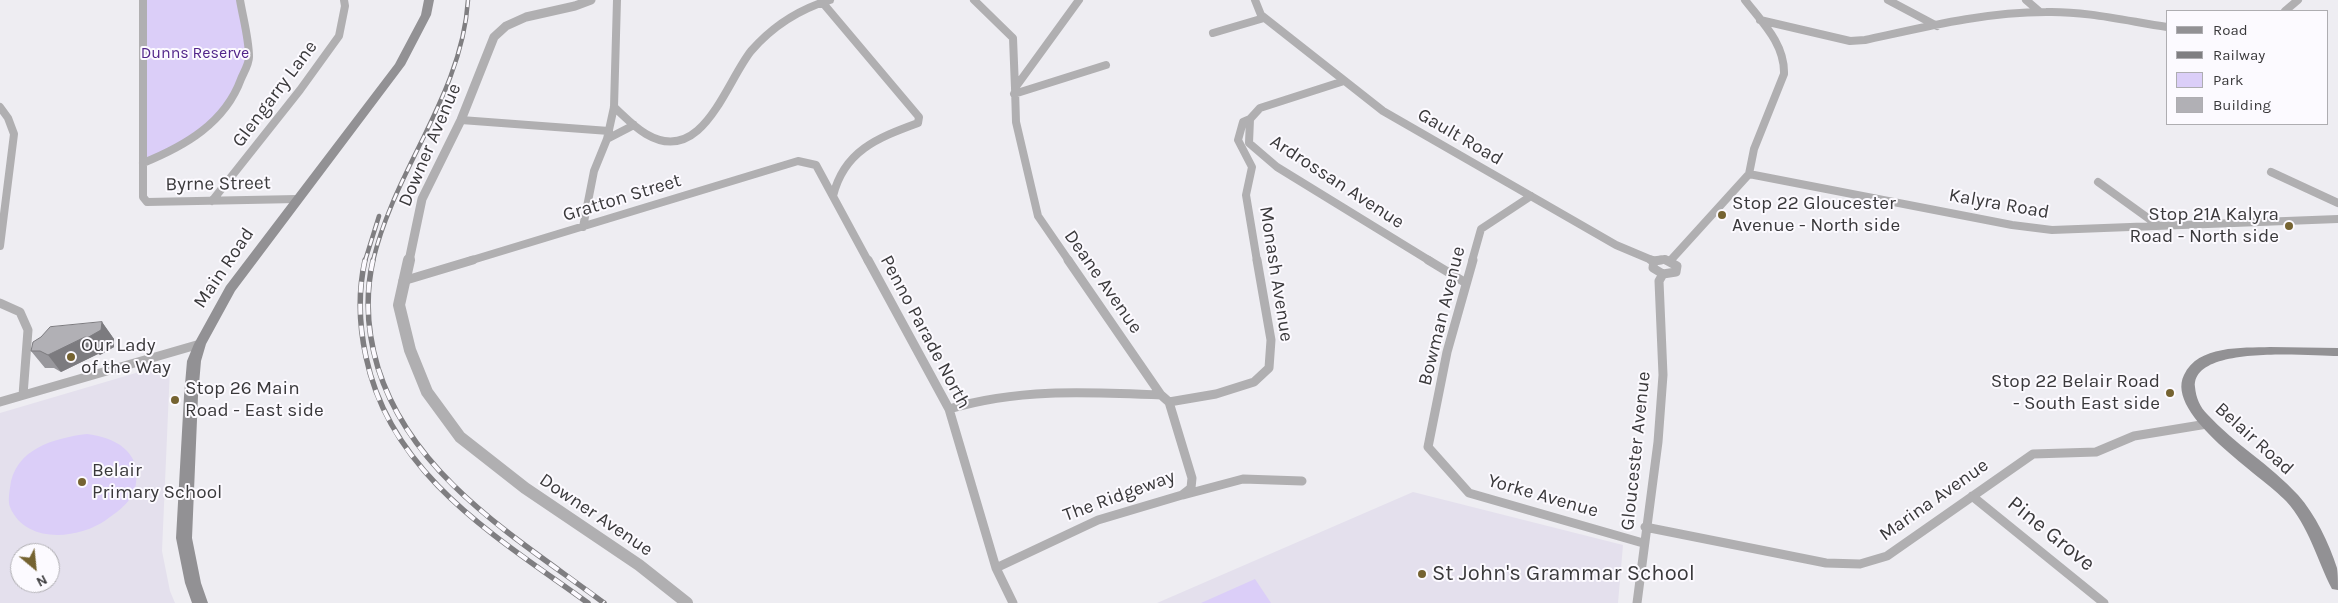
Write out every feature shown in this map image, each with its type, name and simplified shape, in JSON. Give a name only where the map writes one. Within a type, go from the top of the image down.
[{"type":"main road","name":"Main Road","points":[[200,603],[193,583],[184,538],[190,396],[194,361],[200,344],[230,289],[297,198],[400,65],[426,15],[429,0]]},
{"type":"main road","name":"Belair Road","points":[[2338,352],[2228,354],[2205,360],[2194,368],[2187,381],[2189,398],[2193,408],[2207,424],[2292,498],[2304,513],[2318,537],[2338,584]]},
{"type":"street","points":[[143,0],[143,163],[174,150],[205,129],[222,113],[235,96],[248,58],[240,0]]},
{"type":"street","name":"Glengarry Lane","points":[[212,201],[300,90],[339,36],[345,6],[344,0]]},
{"type":"street","name":"Downer Avenue","points":[[591,0],[575,6],[526,18],[506,26],[494,37],[461,120],[422,200],[399,305],[410,350],[427,392],[460,437],[525,488],[639,565],[687,603]]},
{"type":"street","points":[[583,227],[594,171],[609,130],[614,107],[617,0]]},
{"type":"street","name":"Deane Avenue","points":[[974,0],[1013,38],[1016,122],[1038,216],[1161,394],[1169,402],[1192,478]]},
{"type":"street","points":[[1014,92],[1079,0]]},
{"type":"street","points":[[1213,33],[1264,18],[1257,10],[1255,0]]},
{"type":"street","points":[[1670,261],[1748,174],[1754,149],[1785,68],[1781,51],[1745,0]]},
{"type":"street","points":[[1888,0],[1937,26]]},
{"type":"street","points":[[2026,0],[2040,12]]},
{"type":"street","points":[[2286,10],[2298,0]]},
{"type":"street","points":[[614,107],[644,134],[657,141],[670,142],[687,139],[700,132],[750,54],[761,41],[794,17],[826,1],[919,117],[918,123],[894,132],[864,147],[846,163],[834,185],[833,196]]},
{"type":"street","points":[[1760,20],[1850,41],[1865,40],[2004,14],[2040,12],[2166,27]]},
{"type":"street","name":"Gault Road","points":[[1264,18],[1383,112],[1616,245],[1654,261]]},
{"type":"street","points":[[1014,92],[1106,65]]},
{"type":"street","name":"Ardrossan Avenue","points":[[1344,82],[1260,108],[1250,119],[1249,143],[1277,167],[1466,283]]},
{"type":"street","points":[[0,107],[8,118],[14,134],[0,246]]},
{"type":"street","name":"Monash Avenue","points":[[1169,402],[1216,394],[1254,382],[1268,368],[1271,340],[1246,195],[1252,167],[1238,145],[1236,137],[1243,122],[1250,119]]},
{"type":"street","points":[[461,120],[609,130]]},
{"type":"street","points":[[606,139],[634,125]]},
{"type":"street","name":"Gratton Street","points":[[403,281],[798,161],[816,165],[833,196]]},
{"type":"street","name":"Byrne Street","points":[[143,163],[143,197],[146,202],[297,198]]},
{"type":"street","points":[[2271,172],[2338,203]]},
{"type":"street","name":"Kalyra Road","points":[[1748,174],[2041,230],[2338,219]]},
{"type":"street","points":[[2098,182],[2159,226]]},
{"type":"street","name":"Penno Parade North","points":[[833,196],[949,408],[996,568],[1013,603]]},
{"type":"street","name":"Bowman Avenue","points":[[1445,465],[1428,447],[1447,352],[1481,229],[1531,196]]},
{"type":"street","points":[[1661,259],[1670,261],[1678,269],[1673,274],[1663,274],[1653,268],[1654,261],[1661,259]]},
{"type":"street","name":"Gloucester Avenue","points":[[1637,603],[1643,543],[1658,442],[1662,385],[1660,281],[1663,274]]},
{"type":"street","points":[[0,303],[20,312],[28,330],[23,395]]},
{"type":"street","points":[[0,402],[200,344]]},
{"type":"street","points":[[949,408],[979,398],[1013,393],[1060,390],[1161,394]]},
{"type":"street","name":"Marina Avenue","points":[[1646,527],[1826,563],[1860,564],[1887,556],[2033,454],[2096,452],[2134,436],[2207,424]]},
{"type":"street","name":"Yorke Avenue","points":[[1445,465],[1469,493],[1643,543]]},
{"type":"street","name":"The Ridgeway","points":[[996,568],[1098,520],[1182,495],[1191,488],[1192,478]]},
{"type":"street","points":[[1182,495],[1243,479],[1302,481]]},
{"type":"street","name":"Pine Grove","points":[[1972,496],[2104,603]]},
{"type":"shaded area","name":"Belair Primary School","points":[[163,365],[170,368],[162,551],[170,591],[175,603],[0,603],[0,413]]},
{"type":"shaded area","name":"St John's Grammar School","points":[[1413,492],[1623,545],[1618,603],[1157,603]]},
{"type":"green space","name":"Dunns Reserve","points":[[143,0],[240,0],[249,58],[235,96],[205,129],[143,163]]},
{"type":"green space","points":[[87,434],[116,442],[130,454],[134,462],[136,483],[129,500],[106,520],[82,531],[54,535],[40,533],[28,528],[18,519],[9,503],[13,475],[19,464],[27,455],[49,443]]},
{"type":"green space","points":[[1255,579],[1271,603],[1201,603]]},
{"type":"building","points":[[102,322],[101,330],[48,355],[40,351],[31,351],[33,342],[41,337],[50,327]]},
{"type":"railway","points":[[373,261],[396,195],[454,68],[463,35],[468,0]]},
{"type":"railway","points":[[365,261],[379,216]]},
{"type":"railway","points":[[365,260],[360,296],[366,357],[379,399],[398,436],[423,470],[452,500],[484,528],[588,603]]},
{"type":"railway","points":[[373,260],[368,300],[371,341],[378,368],[394,407],[415,442],[471,502],[503,529],[604,603]]},
{"type":"place","name":"Stop 22 Gloucester Avenue - North side","points":[[1722,215]]},
{"type":"place","name":"Stop 21A Kalyra Road - North side","points":[[2289,226]]},
{"type":"place","name":"Our Lady of the Way","points":[[71,357]]},
{"type":"place","name":"Stop 22 Belair Road - South East side","points":[[2170,393]]},
{"type":"place","name":"Stop 26 Main Road - East side","points":[[175,400]]},
{"type":"place","name":"Belair Primary School","points":[[82,482]]},
{"type":"place","name":"St John's Grammar School","points":[[1422,574]]}]
